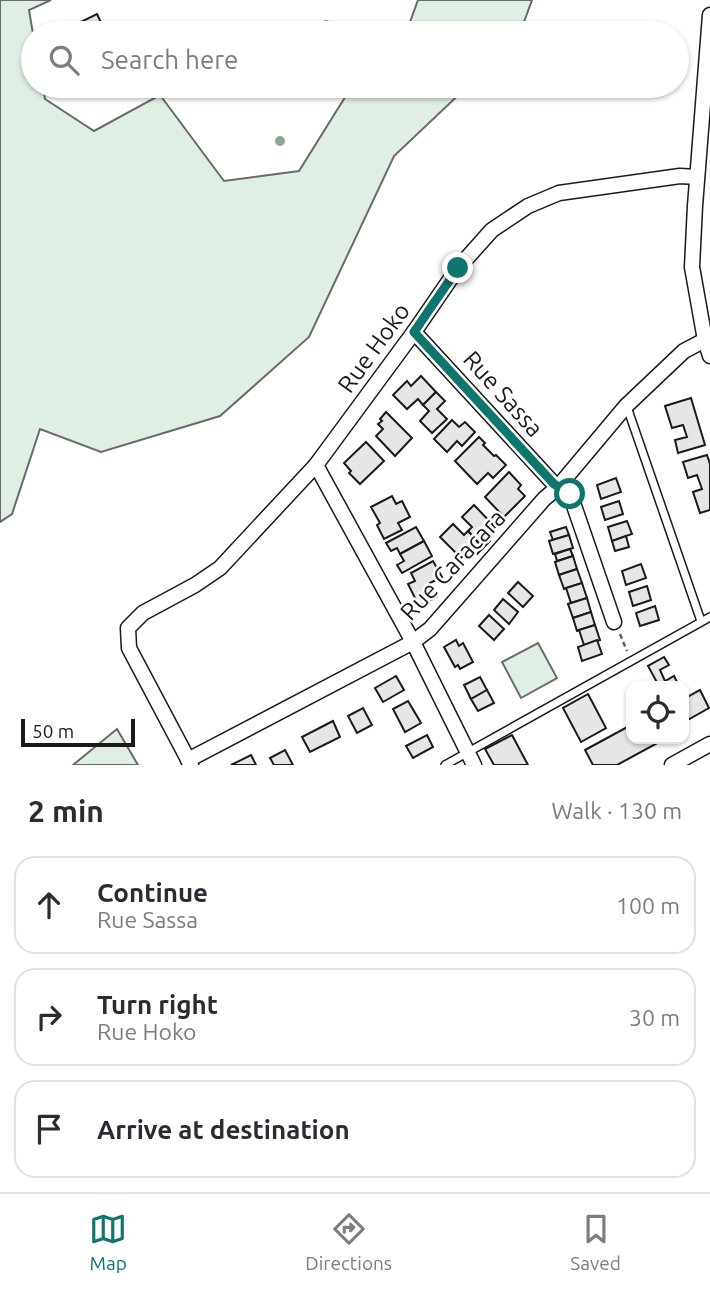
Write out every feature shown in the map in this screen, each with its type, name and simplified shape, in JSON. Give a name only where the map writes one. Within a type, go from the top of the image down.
[{"type":"street","points":[[710,15],[692,267],[710,356]]},
{"type":"street","name":"Rue Hoko","points":[[189,762],[129,648],[128,628],[143,613],[220,568],[316,466],[458,268],[492,230],[528,206],[559,193],[680,176],[697,177]]},
{"type":"street","name":"Rue Sassa","points":[[414,332],[558,487],[570,494],[614,622]]},
{"type":"street","name":"Rue Caracara","points":[[189,762],[413,642],[430,629],[544,499],[558,487],[626,406],[684,351],[705,340]]},
{"type":"street","points":[[316,466],[413,642],[470,759]]},
{"type":"street","points":[[672,765],[710,744]]},
{"type":"lane","points":[[626,406],[701,621]]},
{"type":"lane","points":[[445,765],[470,759],[631,660],[710,617]]},
{"type":"path","points":[[614,622],[631,660]]},
{"type":"green space","points":[[0,0],[51,0],[29,10],[31,21],[21,21],[21,98],[45,98],[94,131],[154,98],[162,98],[224,181],[299,171],[345,98],[455,98],[394,156],[309,337],[220,416],[101,452],[40,429],[12,514],[0,522]]},
{"type":"green space","points":[[418,0],[532,0],[524,21],[410,21]]},
{"type":"green space","points":[[538,643],[557,678],[521,698],[502,662]]},
{"type":"green space","points":[[117,729],[138,765],[73,765]]},
{"type":"building","points":[[97,14],[100,21],[83,21]]},
{"type":"building","points":[[421,376],[436,392],[423,405],[418,399],[407,409],[393,395],[407,381],[411,386]]},
{"type":"building","points":[[436,392],[445,401],[437,409],[447,419],[432,433],[420,421],[429,411],[423,405]]},
{"type":"building","points":[[691,398],[705,445],[678,453],[675,440],[687,437],[683,425],[672,428],[665,406]]},
{"type":"building","points":[[386,412],[412,438],[395,456],[376,436],[383,429],[378,424]]},
{"type":"building","points":[[452,420],[459,427],[465,422],[475,432],[462,446],[457,441],[447,452],[434,439]]},
{"type":"building","points":[[479,437],[485,443],[483,445],[506,465],[493,478],[488,473],[477,484],[455,461]]},
{"type":"building","points":[[366,442],[384,461],[360,484],[344,463]]},
{"type":"building","points":[[707,455],[710,464],[710,510],[700,513],[693,492],[702,489],[697,475],[688,478],[683,462]]},
{"type":"building","points":[[509,472],[521,485],[518,489],[525,496],[504,517],[485,497]]},
{"type":"building","points":[[616,478],[621,492],[601,499],[597,485]]},
{"type":"building","points":[[392,496],[396,504],[402,501],[410,517],[398,523],[402,530],[384,539],[377,525],[380,523],[371,507]]},
{"type":"building","points":[[619,501],[623,514],[605,520],[601,507]]},
{"type":"building","points":[[474,505],[495,527],[488,539],[490,541],[483,548],[468,531],[472,527],[462,517]]},
{"type":"building","points":[[627,521],[632,534],[612,541],[608,527]]},
{"type":"building","points":[[453,524],[464,535],[468,531],[483,548],[477,554],[474,551],[470,556],[467,552],[461,558],[440,537]]},
{"type":"building","points":[[416,527],[424,541],[400,554],[397,548],[391,551],[386,543]]},
{"type":"building","points":[[566,527],[569,535],[553,540],[550,532]]},
{"type":"building","points":[[569,535],[573,548],[553,554],[549,541]]},
{"type":"building","points":[[626,536],[629,547],[615,551],[612,541]]},
{"type":"building","points":[[424,541],[432,556],[402,573],[397,565],[404,561],[400,554]]},
{"type":"building","points":[[570,549],[573,556],[557,561],[555,554]]},
{"type":"building","points":[[573,556],[577,569],[559,575],[555,562]]},
{"type":"building","points":[[433,561],[442,577],[430,583],[437,597],[419,606],[408,584],[415,581],[411,573]]},
{"type":"building","points":[[641,564],[646,578],[626,585],[622,571]]},
{"type":"building","points":[[577,569],[582,583],[564,589],[559,575]]},
{"type":"building","points":[[518,582],[533,596],[523,607],[508,593]]},
{"type":"building","points":[[582,583],[587,598],[571,603],[566,588]]},
{"type":"building","points":[[647,586],[651,600],[633,606],[629,592]]},
{"type":"building","points":[[587,598],[591,612],[573,618],[568,604]]},
{"type":"building","points":[[503,599],[518,612],[509,624],[494,610]]},
{"type":"building","points":[[655,606],[659,620],[640,626],[636,613]]},
{"type":"building","points":[[591,612],[595,625],[577,631],[573,618]]},
{"type":"building","points":[[489,615],[504,629],[494,640],[479,626]]},
{"type":"building","points":[[595,625],[600,640],[584,645],[579,630]]},
{"type":"building","points":[[456,640],[459,646],[463,643],[473,662],[460,669],[458,665],[455,667],[444,647]]},
{"type":"building","points":[[597,640],[602,654],[582,661],[578,647]]},
{"type":"building","points":[[664,657],[669,665],[660,670],[665,681],[656,681],[648,666]]},
{"type":"building","points":[[396,676],[404,690],[383,702],[375,688]]},
{"type":"building","points":[[480,677],[487,690],[471,699],[464,685]]},
{"type":"building","points":[[487,690],[494,703],[478,711],[471,699]]},
{"type":"building","points":[[700,690],[709,708],[689,719],[689,696]]},
{"type":"building","points":[[588,694],[606,728],[581,742],[563,708]]},
{"type":"building","points":[[408,701],[421,723],[405,732],[393,709]]},
{"type":"building","points":[[363,708],[372,725],[357,733],[348,716]]},
{"type":"building","points":[[333,721],[340,737],[310,752],[302,737]]},
{"type":"building","points":[[626,728],[626,744],[656,744],[617,765],[593,765],[585,750]]},
{"type":"building","points":[[427,735],[433,747],[413,758],[406,746]]},
{"type":"building","points":[[512,735],[528,765],[494,765],[485,749]]},
{"type":"building","points":[[285,750],[293,765],[274,765],[270,758]]},
{"type":"building","points":[[251,755],[256,765],[231,765]]},
{"type":"route","points":[[458,268],[414,332],[554,484],[570,494]]}]
